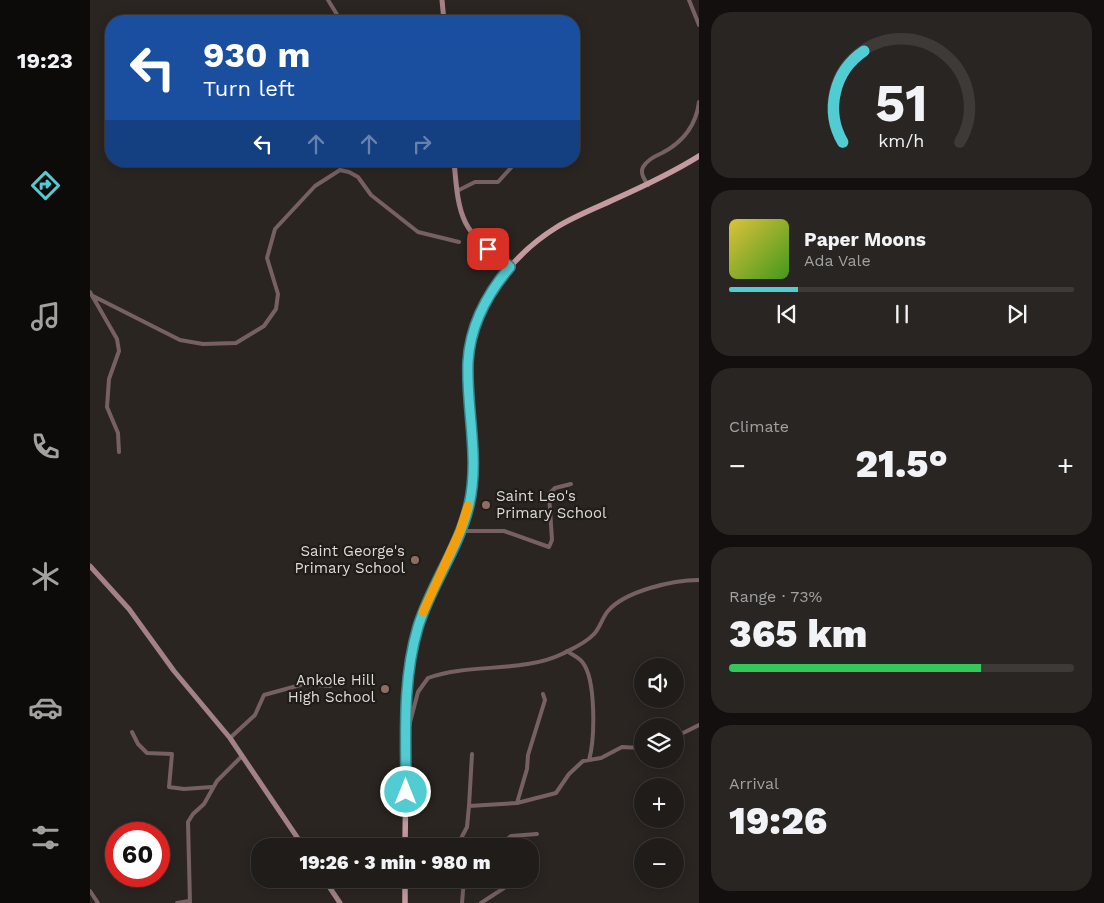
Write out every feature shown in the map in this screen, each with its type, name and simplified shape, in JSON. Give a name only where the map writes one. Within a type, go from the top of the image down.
[{"type":"main road","points":[[442,0],[443,15]]},
{"type":"main road","points":[[405,838],[407,682],[418,627],[427,602],[460,531],[469,505],[473,477],[474,448],[468,362],[474,333],[490,293],[510,267],[537,240],[559,226],[648,185],[699,156]]},
{"type":"main road","points":[[455,167],[458,205],[471,234],[510,267]]},
{"type":"main road","points":[[90,566],[130,609],[174,671],[230,738],[298,838]]},
{"type":"main road","points":[[330,888],[340,903]]},
{"type":"main road","points":[[405,888],[405,903]]},
{"type":"street","points":[[328,0],[337,15]]},
{"type":"street","points":[[689,0],[699,25]]},
{"type":"street","points":[[648,185],[642,175],[642,168],[647,162],[671,148],[685,136],[694,124],[699,102]]},
{"type":"street","points":[[457,191],[475,182],[498,182],[512,167]]},
{"type":"street","points":[[91,294],[111,307],[180,340],[202,344],[236,342],[264,326],[276,309],[278,294],[267,258],[275,229],[315,186],[340,170],[358,177],[371,195],[418,232],[459,242]]},
{"type":"street","points":[[91,294],[117,339],[119,351],[109,379],[107,408],[118,433],[119,452]]},
{"type":"street","points":[[460,531],[504,531],[549,547],[552,540],[549,494],[555,488],[571,484]]},
{"type":"street","points":[[406,737],[418,692],[428,678],[452,672],[540,661],[567,651],[594,634],[607,612],[629,596],[666,584],[699,580]]},
{"type":"street","points":[[567,651],[584,664],[588,676],[593,711],[593,742],[589,760]]},
{"type":"street","points":[[230,738],[255,715],[264,695],[304,684],[330,686]]},
{"type":"street","points":[[517,803],[527,769],[528,755],[545,700],[543,694]]},
{"type":"street","points":[[684,733],[699,725]]},
{"type":"street","points":[[132,732],[138,744],[147,753],[172,754],[169,786],[184,789],[212,787]]},
{"type":"street","points":[[469,806],[517,803],[556,793],[577,766],[589,760],[602,758],[622,747],[634,748]]},
{"type":"street","points":[[462,838],[467,827],[472,754]]},
{"type":"street","points":[[177,903],[189,902],[188,822],[204,804],[212,787],[242,756]]},
{"type":"street","points":[[508,838],[511,836],[537,834]]},
{"type":"street","points":[[462,903],[463,888]]},
{"type":"street","points":[[481,903],[504,888]]},
{"type":"street","points":[[90,891],[98,903]]},
{"type":"slow traffic","points":[[423,612],[460,531],[468,506]]},
{"type":"place","name":"Saint Leo's Primary School","points":[[486,505]]},
{"type":"place","name":"Saint George's Primary School","points":[[415,560]]},
{"type":"place","name":"Ankole Hill High School","points":[[385,689]]},
{"type":"route","points":[[406,792],[405,704],[410,658],[427,602],[460,531],[469,505],[473,477],[474,448],[468,362],[480,313],[490,293],[510,267],[488,249]]}]
